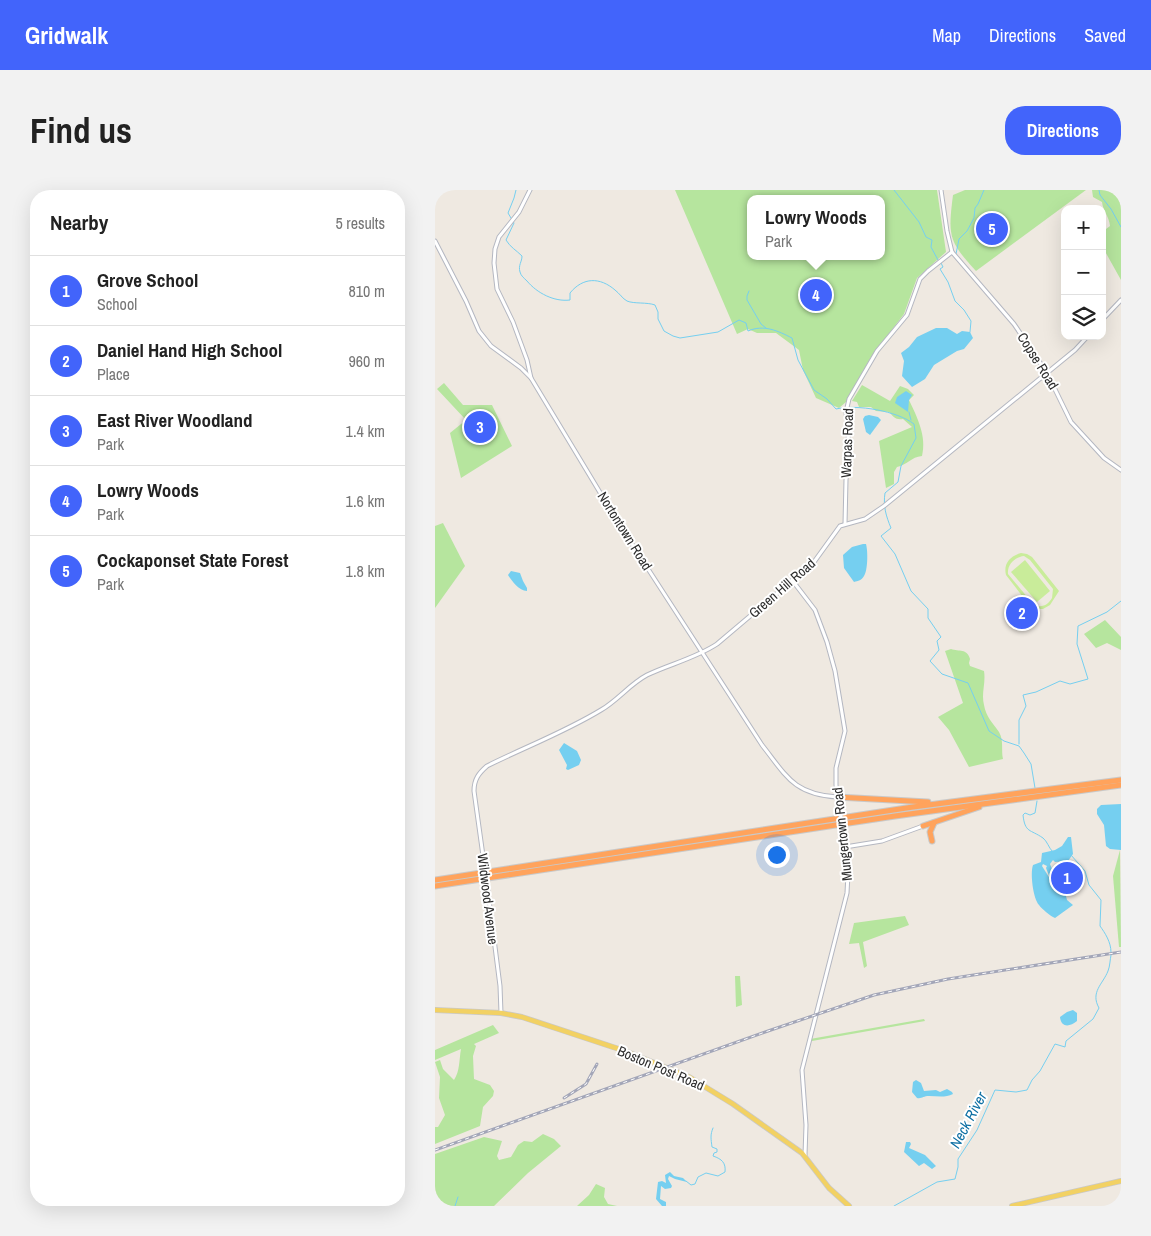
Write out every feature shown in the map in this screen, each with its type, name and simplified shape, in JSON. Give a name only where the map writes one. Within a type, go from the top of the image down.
[{"type":"highway","points":[[435,880],[983,798],[1121,780]]},
{"type":"highway","points":[[435,886],[895,816],[1121,785]]},
{"type":"highway","points":[[923,826],[978,807],[1052,794]]},
{"type":"highway","points":[[837,797],[921,802],[983,798]]},
{"type":"highway","points":[[932,841],[930,829],[935,822]]},
{"type":"main road","name":"Boston Post Road","points":[[435,1010],[501,1013],[530,1019],[603,1043],[689,1077],[733,1104],[805,1155],[829,1188],[849,1206]]},
{"type":"main road","points":[[1013,1206],[1121,1181]]},
{"type":"street","points":[[530,190],[525,202],[502,234],[496,246],[495,281],[498,293],[519,338],[531,372],[531,378]]},
{"type":"street","points":[[941,190],[948,239],[952,252]]},
{"type":"street","name":"Nortontown Road","points":[[435,241],[479,331],[491,346],[521,368],[531,378],[619,524],[763,746],[798,787],[810,793],[837,797]]},
{"type":"street","name":"Copse Road","points":[[952,252],[1010,318],[1047,373],[1071,422],[1104,458],[1121,470]]},
{"type":"street","name":"Warpas Road","points":[[845,524],[845,480],[849,446],[846,412],[849,399],[877,351],[909,313],[920,279],[952,252]]},
{"type":"street","points":[[1106,316],[1121,300]]},
{"type":"street","name":"Green Hill Road","points":[[474,785],[479,774],[487,766],[579,723],[604,708],[646,675],[702,653],[717,644],[814,562],[840,526],[865,519],[884,506],[1075,350],[1084,340]]},
{"type":"street","name":"Mungertown Road","points":[[792,580],[815,610],[827,642],[835,671],[845,731],[836,764],[837,797],[848,874],[847,893],[802,1070],[805,1155]]},
{"type":"street","name":"Wildwood Avenue","points":[[474,785],[500,986],[501,1013]]},
{"type":"street","points":[[845,848],[882,841],[923,826]]},
{"type":"green space","points":[[675,190],[937,190],[946,252],[917,278],[904,314],[871,357],[846,402],[839,408],[816,398],[803,370],[799,350],[776,333],[757,333],[748,329],[737,334]]},
{"type":"green space","points":[[965,190],[1086,190],[1066,205],[1061,205],[1061,208],[976,271],[960,252],[952,237],[953,195]]},
{"type":"green space","points":[[1092,190],[1121,190],[1121,280],[1106,253],[1106,229],[1110,226],[1106,214],[1106,205],[1103,205],[1102,202],[1093,197]]},
{"type":"green space","points":[[444,383],[463,405],[492,405],[512,446],[461,478],[450,433],[466,420],[437,389]]},
{"type":"green space","points":[[862,385],[890,401],[900,386],[908,389],[914,395],[909,400],[922,434],[922,456],[897,467],[894,472],[894,484],[886,488],[879,441],[912,427],[903,419],[896,419],[889,412],[876,411],[871,407],[859,407],[857,402],[852,401]]},
{"type":"green space","points":[[443,523],[465,566],[435,608],[435,526]]},
{"type":"green space","points":[[1017,554],[1027,554],[1032,557],[1059,591],[1050,605],[1043,609],[1036,609],[1030,606],[1006,575],[1007,564]],"holes":[[[1024,556],[1030,560],[1053,589],[1052,598],[1044,606],[1033,604],[1008,574],[1010,564],[1015,559]]]},
{"type":"green space","points":[[1025,560],[1050,591],[1037,602],[1011,572]]},
{"type":"green space","points":[[1105,620],[1121,637],[1121,650],[1107,643],[1096,648],[1084,634]]},
{"type":"green space","points":[[951,649],[967,653],[970,659],[970,666],[984,671],[984,705],[988,716],[1001,735],[1003,759],[969,767],[949,730],[938,717],[963,703],[945,651]]},
{"type":"green space","points":[[1120,850],[1121,947],[1119,947],[1113,876]]},
{"type":"green space","points":[[905,916],[909,925],[863,942],[867,966],[864,968],[859,943],[849,944],[854,923]]},
{"type":"green space","points":[[735,976],[740,976],[742,1005],[736,1007]]},
{"type":"green space","points":[[924,1019],[925,1021],[812,1041],[810,1039]]},
{"type":"green space","points":[[493,1025],[499,1033],[474,1044],[476,1046],[473,1056],[474,1079],[490,1085],[494,1091],[493,1096],[483,1107],[480,1126],[435,1144],[435,1127],[438,1127],[445,1115],[439,1098],[440,1077],[435,1062],[440,1060],[443,1069],[454,1080],[461,1049],[435,1060],[435,1050]]},
{"type":"green space","points":[[543,1134],[554,1139],[561,1146],[528,1173],[494,1206],[435,1206],[435,1154],[484,1137],[502,1141],[497,1156],[499,1160],[511,1157],[518,1145],[524,1141],[532,1142]]},
{"type":"green space","points":[[596,1184],[605,1188],[604,1197],[608,1204],[617,1206],[577,1206],[589,1195]]},
{"type":"water","points":[[936,328],[947,328],[957,334],[962,331],[970,332],[973,338],[964,349],[957,351],[934,365],[925,379],[912,387],[902,376],[904,361],[901,353],[917,337]]},
{"type":"water","points":[[906,391],[912,395],[909,400],[908,412],[895,403],[897,397]]},
{"type":"water","points":[[869,415],[878,417],[881,420],[870,435],[866,432],[863,419]]},
{"type":"water","points":[[866,544],[867,547],[866,569],[862,578],[854,582],[844,568],[843,555],[852,547]]},
{"type":"water","points":[[511,571],[520,573],[527,591],[519,588],[514,583],[508,575]]},
{"type":"water","points":[[564,743],[577,751],[581,760],[579,765],[568,770],[559,750]]},
{"type":"water","points":[[1121,804],[1121,850],[1110,849],[1106,846],[1104,825],[1097,814],[1097,809],[1101,805]]},
{"type":"water","points":[[1068,837],[1071,837],[1073,854],[1068,861],[1055,862],[1053,860],[1050,864],[1052,869],[1050,878],[1047,866],[1043,864],[1042,866],[1052,882],[1062,880],[1067,900],[1073,905],[1055,918],[1037,902],[1032,869],[1033,865],[1041,862],[1042,853],[1062,846]]},
{"type":"water","points":[[1073,1010],[1077,1013],[1077,1021],[1064,1025],[1060,1017]]},
{"type":"water","points":[[916,1080],[921,1083],[924,1091],[936,1090],[940,1092],[947,1089],[953,1094],[917,1098],[912,1092],[913,1082]]},
{"type":"water","points":[[906,1142],[911,1144],[909,1148],[925,1155],[936,1166],[932,1169],[924,1163],[919,1166],[904,1152]]},
{"type":"water","points":[[670,1172],[687,1182],[669,1176],[671,1188],[665,1189],[661,1186],[660,1199],[666,1202],[666,1206],[662,1206],[656,1199],[658,1182],[666,1183],[665,1175]]},
{"type":"waterway","name":"Neck River","points":[[516,190],[508,213],[514,223],[506,240],[522,256],[519,267],[521,275],[541,293],[558,300],[570,300],[570,293],[580,284],[598,281],[615,290],[627,301],[655,305],[658,319],[664,331],[680,338],[718,332],[739,320],[746,323],[748,331],[760,328],[776,331],[792,338],[798,360],[814,390],[827,399],[836,409],[855,407],[877,410],[898,415],[914,424],[916,438],[901,466],[898,482],[885,493],[885,511],[891,528],[881,536],[895,554],[911,591],[928,609],[928,618],[941,637],[937,641],[939,650],[930,661],[942,674],[968,683],[989,731],[1004,741],[1019,746],[1024,753],[1031,764],[1035,788]]},
{"type":"waterway","points":[[894,190],[919,222],[926,237],[932,240],[931,247],[938,260]]},
{"type":"waterway","points":[[956,254],[959,239],[967,231],[974,218],[975,208],[984,190]]},
{"type":"waterway","points":[[1099,190],[1100,195],[1111,209],[1121,227]]},
{"type":"waterway","points":[[941,263],[943,267],[940,269],[948,282],[955,301],[971,321],[970,332]]},
{"type":"waterway","points":[[749,291],[747,300],[761,324],[766,328]]},
{"type":"waterway","points":[[909,412],[911,420]]},
{"type":"waterway","points":[[1019,744],[1019,720],[1026,706],[1023,695],[1036,692],[1060,681],[1070,684],[1088,679],[1077,644],[1078,626],[1107,612],[1121,601]]},
{"type":"waterway","name":"Neck River","points":[[1037,801],[1035,813],[1030,815],[1025,813],[1023,815],[1025,825],[1029,830],[1044,839],[1052,851]]},
{"type":"waterway","name":"Neck River","points":[[1071,855],[1085,871],[1089,885],[1101,900],[1100,926],[1109,941],[1111,952]]},
{"type":"waterway","name":"Neck River","points":[[894,1206],[937,1182],[955,1179],[958,1159],[977,1130],[995,1090],[1016,1092],[1027,1090],[1055,1044],[1065,1047],[1066,1041],[1093,1019],[1099,1008],[1096,997],[1098,988],[1108,971],[1111,955]]},
{"type":"waterway","points":[[686,1181],[691,1185],[695,1184],[698,1177],[706,1173],[718,1176],[725,1172],[723,1162],[713,1156],[717,1152],[717,1149],[712,1147],[711,1135],[713,1128]]},
{"type":"waterway","points":[[455,1206],[458,1197]]},
{"type":"railway","points":[[435,1150],[874,995],[948,979],[1121,952]]},
{"type":"railway","points":[[564,1098],[586,1084],[597,1064]]},
{"type":"place","name":"Cockaponset State Forest","points":[[992,229]]},
{"type":"place","name":"Lowry Woods","points":[[816,295]]},
{"type":"place","name":"East River Woodland","points":[[480,427]]},
{"type":"place","name":"Daniel Hand High School","points":[[1022,613]]},
{"type":"place","name":"Grove School","points":[[1067,878]]}]
